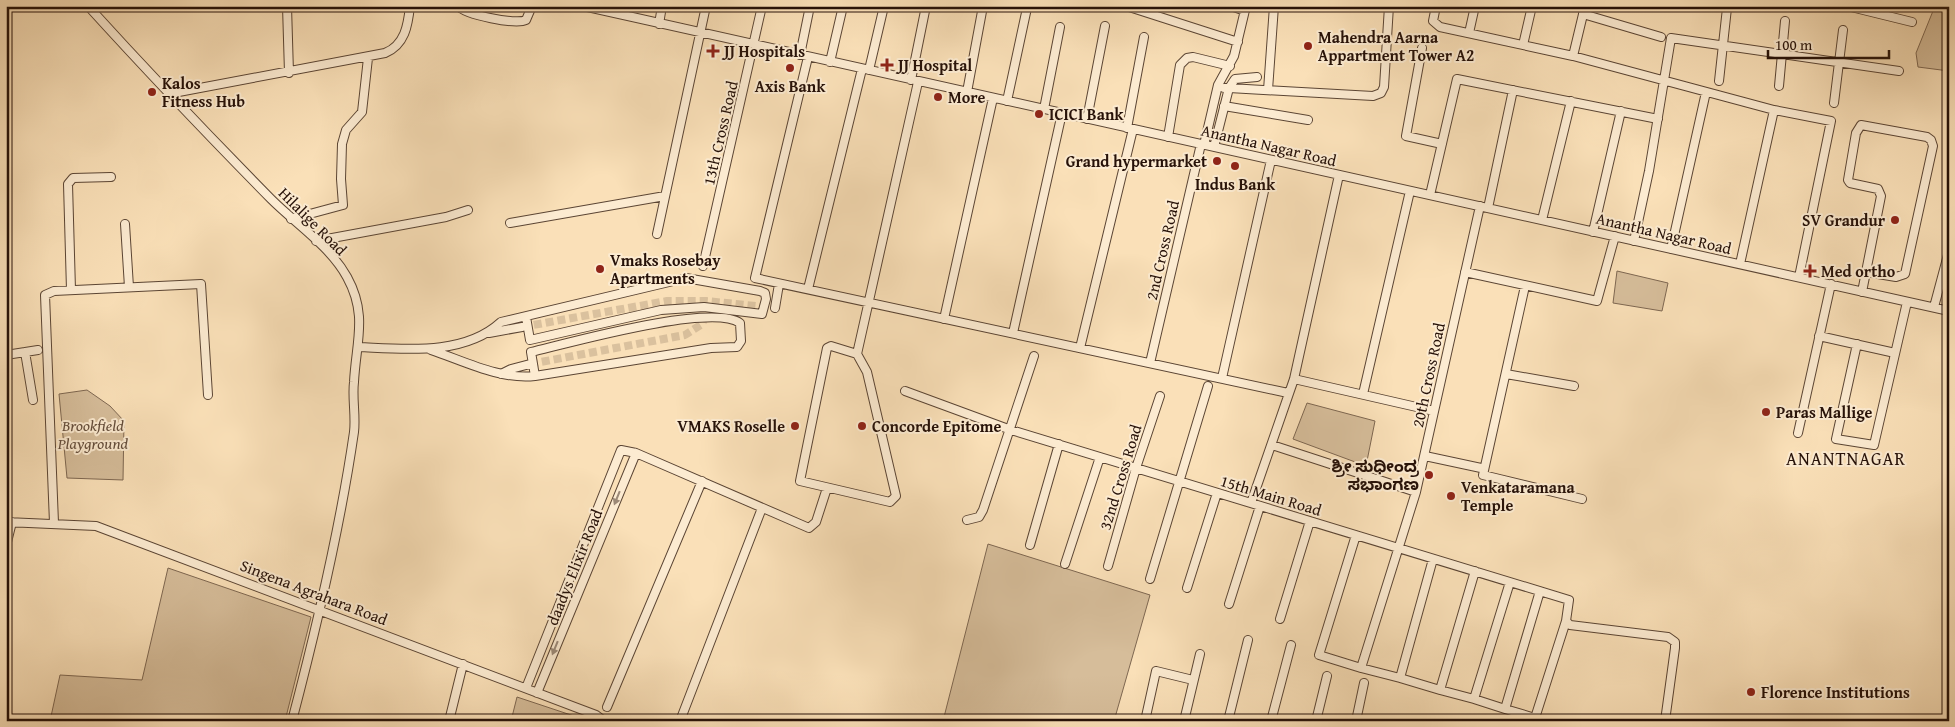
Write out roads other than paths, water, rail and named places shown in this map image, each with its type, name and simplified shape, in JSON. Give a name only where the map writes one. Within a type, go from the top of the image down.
[{"type":"street","points":[[287,6],[289,73]]},
{"type":"street","points":[[168,94],[289,73],[385,53],[396,47],[406,29],[410,6]]},
{"type":"street","points":[[458,6],[469,13],[516,22],[526,20],[532,6]]},
{"type":"street","name":"Anantha Nagar Road","points":[[583,6],[1949,311]]},
{"type":"street","points":[[659,24],[662,6]]},
{"type":"street","points":[[657,234],[706,6]]},
{"type":"street","name":"13th Cross Road","points":[[703,266],[755,45],[762,6]]},
{"type":"street","points":[[810,6],[804,56],[756,278],[1288,392]]},
{"type":"street","points":[[830,62],[843,6]]},
{"type":"street","points":[[808,289],[884,6]]},
{"type":"street","points":[[857,354],[830,346],[827,348],[800,481],[890,502],[896,496],[867,372],[857,354],[914,81],[926,6]]},
{"type":"street","points":[[967,92],[983,6]]},
{"type":"street","points":[[1126,6],[1238,42]]},
{"type":"street","points":[[1231,6],[1245,8]]},
{"type":"street","points":[[1268,90],[1274,6]]},
{"type":"street","points":[[1217,88],[1372,96],[1381,93],[1384,87],[1389,6]]},
{"type":"street","points":[[1436,6],[1434,20],[1440,26],[1573,56],[1774,110],[1831,121],[1799,277]]},
{"type":"street","points":[[1469,33],[1475,6]]},
{"type":"street","points":[[1523,45],[1532,6]]},
{"type":"street","points":[[1847,6],[1912,22]]},
{"type":"street","name":"Hilalige Road","points":[[91,8],[168,94],[290,219],[316,241],[346,276],[355,296],[360,316],[359,348],[354,381],[354,429],[321,609],[292,721]]},
{"type":"street","points":[[1007,101],[1027,8]]},
{"type":"street","name":"2nd Cross Road","points":[[1150,363],[1202,144],[1217,88],[1230,66],[1238,42],[1245,8]]},
{"type":"street","points":[[1719,81],[1727,8]]},
{"type":"street","points":[[1573,56],[1584,10],[1661,37]]},
{"type":"street","points":[[1779,86],[1786,21]]},
{"type":"street","points":[[1087,119],[1105,26]]},
{"type":"street","points":[[1044,109],[1060,27]]},
{"type":"street","points":[[1834,103],[1843,30]]},
{"type":"street","points":[[1080,348],[1130,128],[1144,37]]},
{"type":"street","points":[[1634,241],[1658,119],[1671,38],[1899,71]]},
{"type":"street","points":[[1422,48],[1406,136],[1442,144]]},
{"type":"street","points":[[1168,137],[1180,65],[1187,58],[1193,57],[1230,66]]},
{"type":"street","points":[[290,219],[343,206],[340,179],[342,144],[346,130],[362,112],[368,58]]},
{"type":"street","points":[[1214,147],[1229,88],[1235,79],[1257,77]]},
{"type":"street","points":[[1430,195],[1457,78],[1658,119]]},
{"type":"street","name":"20th Cross Road","points":[[1361,668],[1416,492],[1465,272],[1514,90]]},
{"type":"street","points":[[1671,249],[1706,92]]},
{"type":"street","points":[[944,319],[993,98]]},
{"type":"street","points":[[1542,220],[1571,102]]},
{"type":"street","points":[[1224,106],[1308,120]]},
{"type":"street","points":[[1740,264],[1774,110]]},
{"type":"street","points":[[1593,232],[1621,112]]},
{"type":"street","points":[[1013,334],[1062,113]]},
{"type":"street","points":[[1862,292],[1881,196],[1878,189],[1850,183],[1848,180],[1856,133],[1861,125],[1927,137],[1931,140],[1932,146],[1905,274],[1896,277],[1866,272]]},
{"type":"street","points":[[1222,378],[1271,160]]},
{"type":"street","points":[[1251,503],[1294,379],[1339,175]]},
{"type":"street","points":[[71,290],[68,184],[72,178],[111,177]]},
{"type":"street","points":[[1363,394],[1410,191]]},
{"type":"street","points":[[510,223],[665,196]]},
{"type":"street","points":[[316,241],[446,217],[468,210]]},
{"type":"street","points":[[125,224],[129,287]]},
{"type":"street","points":[[1465,272],[1597,302],[1615,236]]},
{"type":"street","points":[[1934,307],[1949,251]]},
{"type":"street","points":[[488,334],[501,322],[686,278],[765,294],[766,299],[762,314],[704,307],[661,310],[530,340],[526,317]]},
{"type":"street","points":[[54,523],[45,295],[54,291],[71,290],[197,283],[203,286],[208,395]]},
{"type":"street","points":[[775,308],[778,284]]},
{"type":"street","points":[[1798,433],[1830,284]]},
{"type":"street","points":[[1525,286],[1483,475],[1582,499]]},
{"type":"street","points":[[1857,344],[1836,439],[1874,445],[1907,302]]},
{"type":"street","points":[[719,318],[720,310]]},
{"type":"street","points":[[431,350],[501,374],[525,378],[711,348],[737,347],[741,341],[740,323],[735,320],[705,317],[658,323],[531,352],[535,376]]},
{"type":"street","points":[[359,348],[431,350],[488,334],[522,327]]},
{"type":"street","points":[[1819,336],[1895,353]]},
{"type":"street","points":[[6,355],[38,350]]},
{"type":"street","points":[[25,352],[33,400]]},
{"type":"street","points":[[967,520],[979,517],[983,510],[1034,356]]},
{"type":"street","points":[[501,374],[530,364]]},
{"type":"street","points":[[1506,374],[1574,386]]},
{"type":"street","points":[[1294,379],[1434,411]]},
{"type":"street","points":[[1150,579],[1208,386]]},
{"type":"street","name":"15th Main Road","points":[[905,390],[1011,430],[1569,600],[1566,621]]},
{"type":"street","name":"32nd Cross Road","points":[[1108,566],[1136,468],[1160,396]]},
{"type":"street","points":[[1030,545],[1059,444]]},
{"type":"street","points":[[1272,445],[1416,492]]},
{"type":"street","name":"daadys Elixir Road","points":[[526,688],[621,450],[636,453],[537,693]]},
{"type":"street","points":[[636,453],[809,528],[816,522],[827,488]]},
{"type":"street","points":[[1425,456],[1481,468]]},
{"type":"street","points":[[1065,564],[1100,457]]},
{"type":"street","points":[[607,707],[702,481]]},
{"type":"street","points":[[1187,588],[1217,492]]},
{"type":"street","points":[[1229,604],[1260,506]]},
{"type":"street","points":[[680,721],[762,508]]},
{"type":"street","points":[[1280,619],[1310,521]]},
{"type":"street","points":[[6,546],[9,522]]},
{"type":"street","name":"Singena Agrahara Road","points":[[9,522],[96,526],[321,609],[526,688],[604,721]]},
{"type":"street","points":[[1356,535],[1319,654],[1535,718],[1566,621],[1570,625],[1596,630],[1668,637],[1675,642],[1665,721]]},
{"type":"street","points":[[1400,678],[1433,559]]},
{"type":"street","points":[[1440,690],[1475,571]]},
{"type":"street","points":[[1474,699],[1510,582]]},
{"type":"street","points":[[1505,709],[1540,591]]},
{"type":"street","points":[[1228,721],[1248,640]]},
{"type":"street","points":[[1271,721],[1291,645]]},
{"type":"street","points":[[1184,721],[1200,654]]},
{"type":"street","points":[[448,721],[463,664]]},
{"type":"street","points":[[1145,721],[1156,671],[1193,680]]},
{"type":"street","points":[[1316,721],[1327,676]]},
{"type":"street","points":[[1356,721],[1364,683]]},
{"type":"tunnel","points":[[522,327],[667,301],[706,301],[775,308]]},
{"type":"tunnel","points":[[530,364],[685,335],[702,324],[711,303]]},
{"type":"place","name":"Mahendra Aarna Appartment Tower A2","points":[[1308,46]]},
{"type":"place","name":"JJ Hospitals","points":[[713,51]]},
{"type":"place","name":"JJ Hospital","points":[[887,65]]},
{"type":"place","name":"Axis Bank","points":[[790,68]]},
{"type":"place","name":"Kalos Fitness Hub","points":[[152,92]]},
{"type":"place","name":"More","points":[[938,97]]},
{"type":"place","name":"ICICI Bank","points":[[1039,114]]},
{"type":"place","name":"Grand hypermarket","points":[[1217,161]]},
{"type":"place","name":"Indus Bank","points":[[1235,166]]},
{"type":"place","name":"SV Grandur","points":[[1895,220]]},
{"type":"place","name":"Vmaks Rosebay Apartments","points":[[600,269]]},
{"type":"place","name":"Med ortho","points":[[1810,271]]},
{"type":"place","name":"Paras Mallige","points":[[1766,412]]},
{"type":"place","name":"VMAKS Roselle","points":[[795,426]]},
{"type":"place","name":"Concorde Epitome","points":[[862,426]]},
{"type":"place","name":"ಶ್ರೀ ಸುಧೀಂದ್ರ ಸಭಾಂಗಣ","points":[[1429,475]]},
{"type":"place","name":"Venkataramana Temple","points":[[1451,496]]},
{"type":"place","name":"Florence Institutions","points":[[1751,692]]},
{"type":"district","name":"ANANTNAGAR","points":[[1846,458]]},
{"type":"park label","name":"Brookfield Playground","points":[[93,434]]}]
